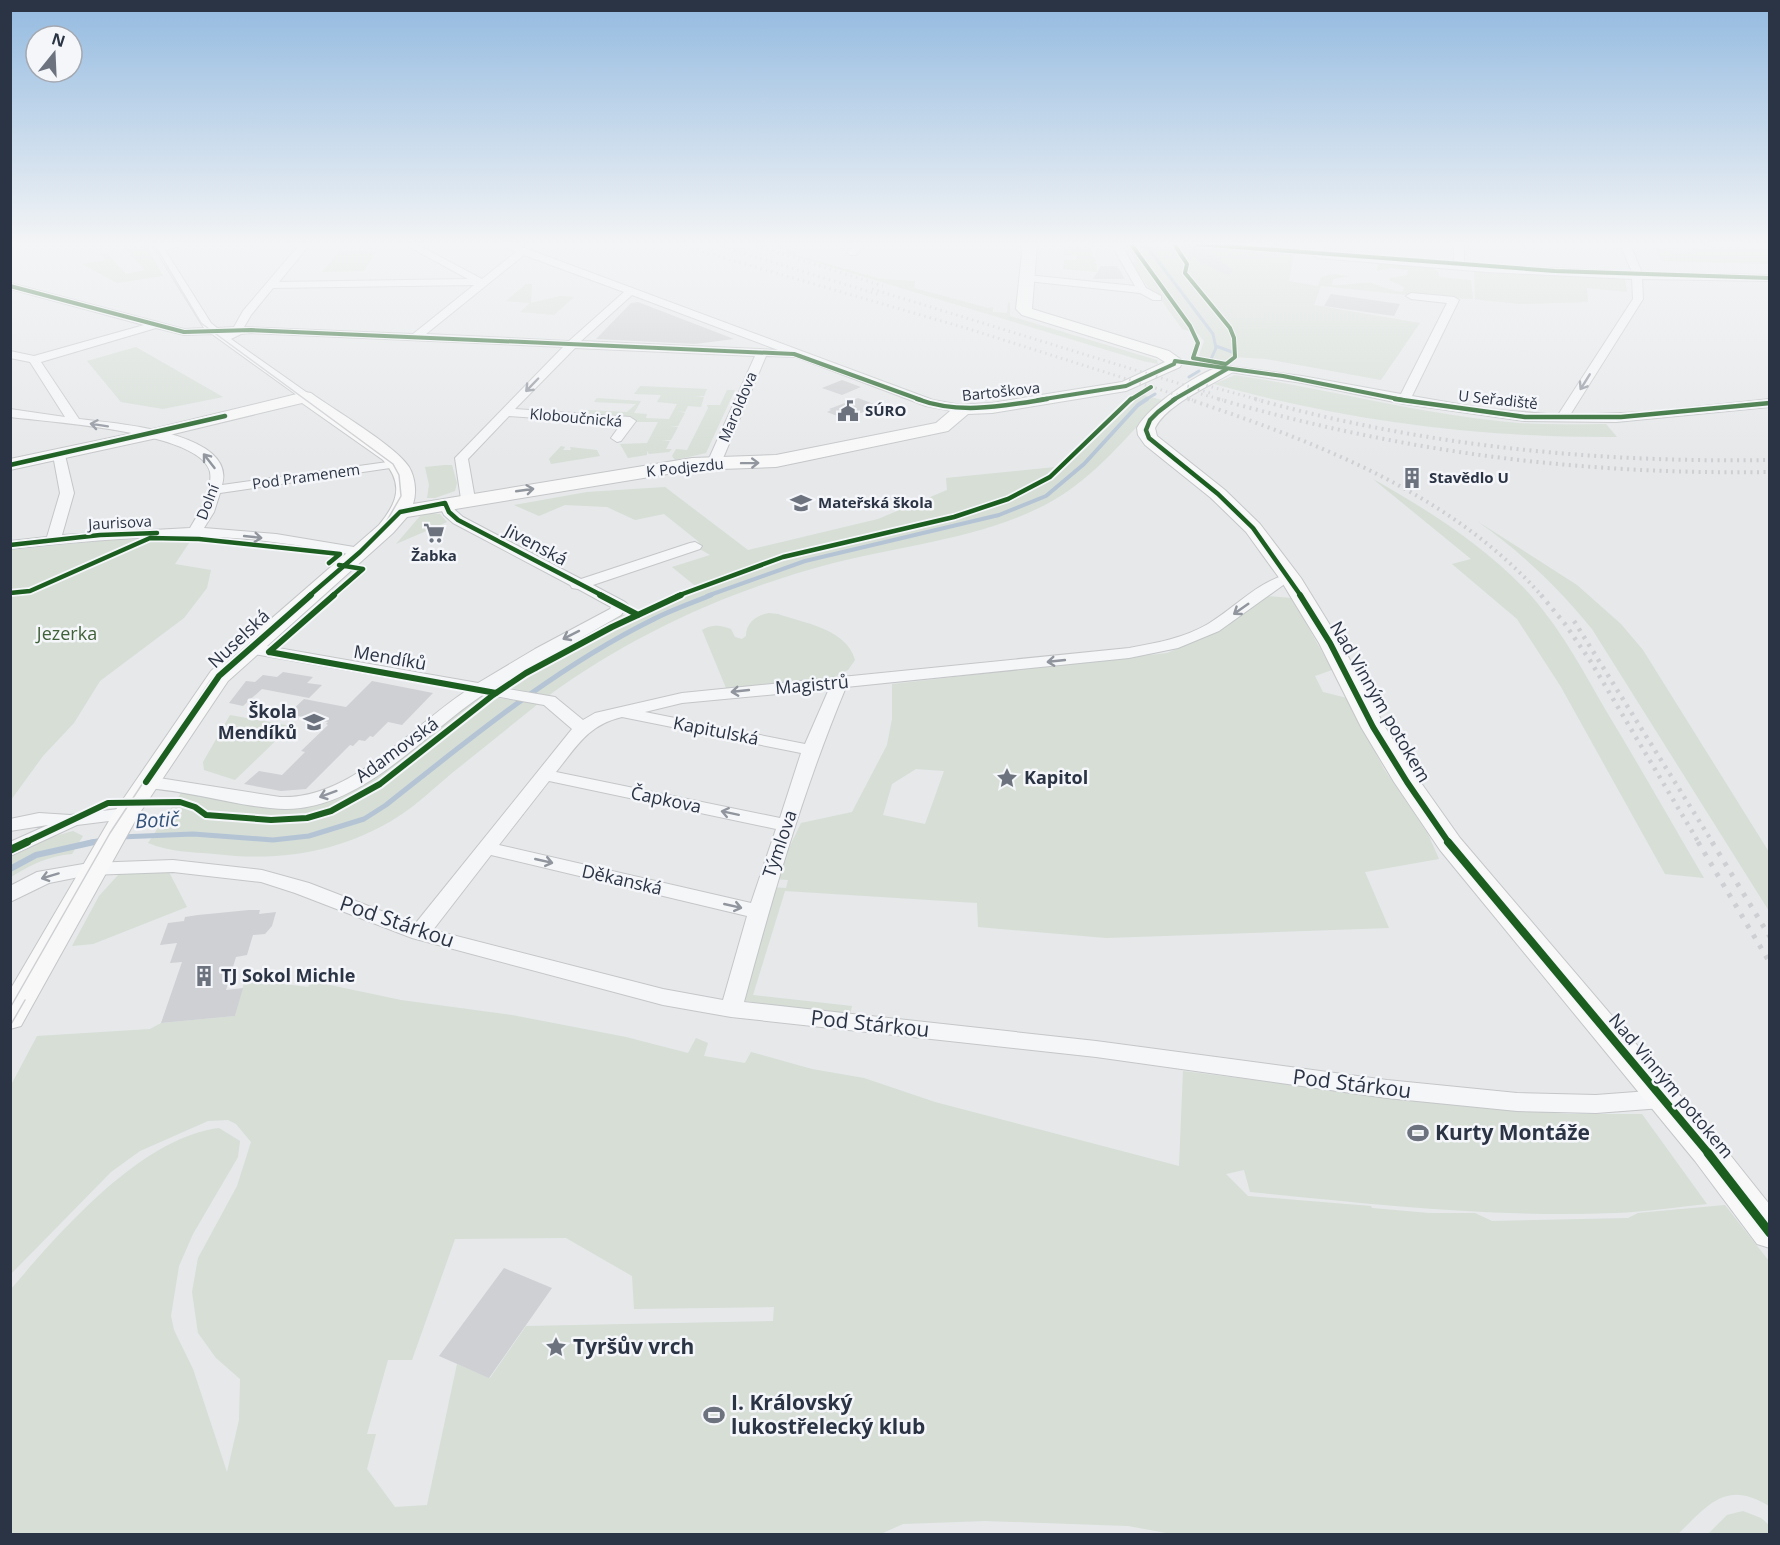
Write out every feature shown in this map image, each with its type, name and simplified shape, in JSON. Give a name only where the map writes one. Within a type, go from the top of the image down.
[{"type":"street","points":[[123,316],[191,332],[239,330],[794,354]]},
{"type":"street","points":[[201,316],[225,340],[397,463],[406,486],[406,495],[400,512]]},
{"type":"street","points":[[225,340],[239,330],[246,316]]},
{"type":"street","points":[[416,337],[441,316]]},
{"type":"street","name":"Kloboučnická","points":[[468,499],[461,458],[573,343],[603,316]]},
{"type":"street","name":"Bartoškova","points":[[693,316],[936,406],[963,409],[992,408],[1126,386],[1165,370],[1175,361]]},
{"type":"street","points":[[1040,316],[1163,354],[1175,361],[1227,369]]},
{"type":"street","points":[[1404,400],[1448,316]]},
{"type":"street","points":[[1562,418],[1627,316]]},
{"type":"street","points":[[10,354],[34,360],[156,325]]},
{"type":"street","points":[[731,350],[753,346],[755,342],[750,338]]},
{"type":"street","name":"Bartoškova","points":[[750,338],[760,344],[762,352]]},
{"type":"street","name":"Maroldova","points":[[714,463],[762,352]]},
{"type":"street","points":[[34,360],[74,422]]},
{"type":"street","name":"U Seřadiště","points":[[1227,369],[1283,376],[1404,400],[1525,417],[1621,417],[1770,403]]},
{"type":"street","name":"Nad Vinným potokem","points":[[1227,369],[1156,413],[1148,424],[1147,435],[1151,441],[1235,509],[1253,528],[1290,578],[1330,643],[1372,727],[1438,826],[1707,1151],[1770,1233]]},
{"type":"street","points":[[10,465],[157,433],[305,397]]},
{"type":"street","name":"K Podjezdu","points":[[400,512],[468,499],[714,463],[776,461],[942,427],[963,409]]},
{"type":"street","name":"Kloboučnická","points":[[505,412],[630,421],[617,438]]},
{"type":"street","name":"Dolní","points":[[10,413],[157,433],[191,445],[204,454],[216,470],[215,490],[207,512],[195,532]]},
{"type":"street","points":[[53,541],[67,493],[58,455]]},
{"type":"street","name":"Pod Pramenem","points":[[215,490],[397,463]]},
{"type":"street","name":"Jivenská","points":[[445,503],[449,512],[458,520],[577,585],[620,605]]},
{"type":"street","name":"Nuselská","points":[[10,1018],[146,782],[219,676],[360,552],[400,512]]},
{"type":"street","name":"Jaurisova","points":[[10,545],[100,535],[195,532],[248,536],[360,552]]},
{"type":"street","points":[[577,585],[695,546]]},
{"type":"street","name":"Magistrů","points":[[419,933],[582,728],[598,718],[682,698],[1129,653],[1178,643],[1213,628],[1281,580],[1290,578]]},
{"type":"street","name":"Adamovská","points":[[146,782],[184,786],[277,803],[297,803],[330,795],[364,777],[479,690],[556,642],[616,612],[620,605]]},
{"type":"street","name":"Mendíků","points":[[249,648],[541,700],[549,702],[582,728]]},
{"type":"street","name":"Týmlova","points":[[731,1009],[758,912],[811,750],[840,682]]},
{"type":"street","name":"Kapitulská","points":[[621,712],[811,750]]},
{"type":"street","name":"Čapkova","points":[[544,775],[787,825]]},
{"type":"street","points":[[10,825],[50,818],[73,820],[110,841]]},
{"type":"street","points":[[10,850],[73,820]]},
{"type":"street","points":[[10,895],[110,841]]},
{"type":"street","name":"Pod Stárkou","points":[[110,841],[173,866],[262,876],[302,888],[419,933],[663,997],[731,1009],[1096,1049],[1387,1089],[1517,1102],[1596,1104],[1662,1099]]},
{"type":"street","name":"Děkanská","points":[[487,848],[758,912]]},
{"type":"green space","points":[[994,316],[1010,316],[1157,360],[1158,364]]},
{"type":"green space","points":[[1173,316],[1379,316],[1420,323],[1381,380],[1266,359],[1232,357],[1225,363],[1198,358],[1204,341],[1198,334],[1182,329]]},
{"type":"green space","points":[[136,347],[223,397],[163,409],[121,402],[87,361]]},
{"type":"green space","points":[[1235,375],[1483,419],[1530,424],[1606,424],[1617,437],[1515,434],[1414,425],[1313,408],[1214,384]]},
{"type":"green space","points":[[640,386],[707,389],[704,396],[696,396],[704,397],[701,407],[688,406],[685,412],[677,411],[685,413],[678,426],[670,426],[678,427],[671,440],[662,440],[670,441],[666,449],[672,449],[669,452],[649,454],[647,451],[647,455],[628,458],[620,444],[647,443],[658,422],[620,422],[584,414],[588,410],[627,412],[636,404],[594,402],[597,398],[641,401],[634,413],[647,414],[646,418],[669,419],[677,404],[657,402],[661,395],[634,394]]},
{"type":"green space","points":[[727,390],[735,390],[706,453],[675,460],[672,456],[676,449],[687,450],[708,408],[707,405],[720,405]]},
{"type":"green space","points":[[1140,394],[1162,400],[1083,480],[1052,501],[1026,514],[970,533],[826,565],[752,588],[716,602],[647,635],[580,674],[548,696],[511,688],[495,680],[616,612],[631,618],[626,622],[699,589],[672,567],[710,555],[695,546],[699,542],[664,514],[635,520],[607,507],[565,505],[539,516],[514,505],[587,492],[665,487],[748,550],[878,519],[947,490],[946,478],[1065,466]]},
{"type":"green space","points":[[561,446],[565,447],[563,450],[571,450],[570,447],[597,450],[600,456],[551,464],[549,459]]},
{"type":"green space","points":[[452,465],[457,483],[455,491],[435,498],[427,498],[429,485],[425,467]]},
{"type":"green space","points":[[1373,479],[1433,515],[1490,556],[1536,602],[1578,662],[1704,878],[1665,874],[1561,687],[1517,619],[1452,564],[1471,559]]},
{"type":"green space","points":[[430,513],[440,514],[447,522],[396,544],[420,516]]},
{"type":"green space","points":[[1477,521],[1577,585],[1621,624],[1643,650],[1769,852],[1769,911],[1592,629],[1538,571]]},
{"type":"green space","name":"Jezerka","points":[[109,540],[191,540],[175,564],[211,570],[207,588],[184,618],[100,681],[74,723],[43,756],[11,800],[11,550]]},
{"type":"green space","points":[[1267,596],[1292,598],[1332,670],[1315,676],[1323,692],[1347,698],[1384,769],[1428,834],[1439,859],[1365,872],[1389,928],[1106,938],[978,927],[977,903],[785,891],[753,995],[852,1006],[849,1019],[730,998],[770,887],[786,888],[788,880],[774,879],[801,823],[852,812],[887,745],[892,719],[892,684],[1167,653],[1207,636]],"holes":[[[916,769],[944,771],[925,824],[883,815],[892,784]]]},
{"type":"green space","points":[[769,613],[812,624],[834,634],[850,649],[855,660],[848,670],[835,677],[726,688],[702,630],[713,626],[724,627],[731,629],[735,637],[742,639],[746,636],[746,631],[753,620]]},
{"type":"green space","points":[[472,694],[538,704],[413,806],[378,828],[333,846],[287,855],[239,856],[189,852],[148,843],[183,790],[277,803],[330,794]]},
{"type":"green space","points":[[230,715],[291,726],[235,780],[204,770],[203,762]]},
{"type":"green space","points":[[73,831],[83,836],[72,854],[40,862],[11,877],[11,853]]},
{"type":"green space","points":[[169,872],[187,907],[93,944],[72,946],[99,896],[119,874]]},
{"type":"green space","points":[[245,979],[308,987],[311,981],[401,1000],[512,1015],[626,1037],[688,1053],[696,1038],[708,1043],[704,1056],[745,1063],[751,1052],[812,1069],[864,1078],[935,1102],[1179,1166],[1183,1071],[1429,1102],[1568,1114],[1642,1114],[1707,1204],[1627,1212],[1524,1214],[1478,1212],[1250,1192],[1244,1170],[1226,1174],[1248,1196],[1429,1213],[1475,1213],[1492,1221],[1628,1218],[1638,1213],[1725,1205],[1769,1261],[1769,1506],[1754,1498],[1729,1495],[1709,1505],[1678,1534],[1172,1534],[1128,1526],[985,1521],[903,1524],[883,1533],[870,1534],[11,1534],[11,1289],[53,1241],[131,1168],[160,1149],[189,1135],[219,1128],[240,1141],[238,1157],[193,1234],[179,1266],[171,1316],[174,1330],[193,1369],[227,1472],[239,1420],[240,1379],[216,1358],[198,1333],[192,1292],[198,1258],[237,1186],[251,1142],[236,1124],[228,1120],[208,1121],[140,1151],[111,1172],[11,1274],[11,1085],[37,1036],[150,1029],[161,1023],[235,1016]],"holes":[[[566,1238],[632,1276],[634,1309],[774,1307],[773,1321],[526,1326],[490,1378],[457,1364],[427,1505],[395,1507],[367,1469],[376,1434],[367,1434],[388,1360],[412,1360],[455,1239]]]},
{"type":"green space","points":[[1743,1511],[1761,1518],[1769,1525],[1769,1534],[1708,1534],[1727,1515]]},
{"type":"building","points":[[618,316],[675,316],[734,339],[695,344],[596,339]]},
{"type":"building","name":"SÚRO","points":[[842,380],[861,387],[842,395],[822,388]]},
{"type":"building","name":"SÚRO","points":[[858,398],[879,406],[845,419],[827,412],[831,410],[829,409]]},
{"type":"building","points":[[283,672],[313,677],[307,683],[322,685],[309,698],[262,689],[243,706],[229,703],[246,681],[255,682],[263,675],[277,677]]},
{"type":"building","points":[[372,681],[433,693],[402,725],[388,722],[373,737],[370,736],[365,741],[359,740],[353,746],[350,745],[306,789],[281,791],[244,784],[259,771],[282,775],[305,752],[301,751],[328,725],[326,724],[328,722],[288,714],[304,699],[346,707]]},
{"type":"building","name":"TJ Sokol Michle","points":[[260,910],[259,914],[276,912],[272,926],[265,934],[253,935],[247,955],[236,957],[226,990],[243,988],[235,1016],[161,1023],[182,962],[170,963],[177,943],[160,945],[168,923],[184,921],[185,917]]},
{"type":"building","points":[[504,1268],[552,1288],[489,1378],[439,1356]]},
{"type":"waterway","name":"Botič","points":[[1199,316],[1213,334],[1216,348],[1211,359]]},
{"type":"waterway","points":[[1216,346],[1232,352]]},
{"type":"waterway","name":"Botič","points":[[1189,377],[1199,371]]},
{"type":"waterway","name":"Botič","points":[[1145,400],[1155,394]]},
{"type":"waterway","name":"Botič","points":[[707,596],[805,561],[999,515],[1046,496],[1084,464],[1138,405],[1147,399]]},
{"type":"waterway","name":"Botič","points":[[120,837],[193,834],[273,840],[309,836],[364,819],[386,805],[514,705],[581,660],[659,616],[711,595]]},
{"type":"waterway","name":"Botič","points":[[88,843],[102,840]]},
{"type":"waterway","name":"Botič","points":[[10,869],[36,855],[94,842]]},
{"type":"tram line","points":[[10,1008],[110,833],[210,681],[229,661],[369,541],[385,524],[401,496],[399,475],[393,464],[201,323],[197,316]]},
{"type":"tram line","points":[[10,1026],[25,1000]]},
{"type":"railway","points":[[925,316],[1193,400]]},
{"type":"railway","points":[[960,316],[1210,393]]},
{"type":"railway","points":[[1201,384],[1260,400]]},
{"type":"railway","points":[[1201,394],[1223,400]]},
{"type":"railway","points":[[1188,399],[1285,433],[1379,475],[1424,500],[1466,528],[1506,560],[1541,595]]},
{"type":"railway","points":[[1218,399],[1355,433],[1491,456],[1629,469],[1770,472]]},
{"type":"railway","points":[[1255,399],[1382,429],[1510,448],[1640,458],[1770,460]]},
{"type":"railway","points":[[1541,595],[1565,624],[1591,662],[1699,843]]},
{"type":"railway","points":[[1574,621],[1713,843]]},
{"type":"railway","points":[[1698,842],[1770,963]]},
{"type":"railway","points":[[1712,842],[1770,937]]},
{"type":"cycle path","points":[[124,316],[184,332],[251,330],[794,354],[936,406],[963,409],[992,408],[1126,386],[1174,364],[1175,361],[1283,376],[1415,403],[1525,417],[1621,417],[1770,403]]},
{"type":"cycle path","points":[[1183,316],[1198,343],[1193,358],[1226,364],[1235,357],[1234,338],[1230,328],[1220,316]]},
{"type":"cycle path","points":[[1227,369],[1181,395],[1158,412],[1146,428],[1151,441],[1218,494],[1253,528],[1290,578],[1330,643],[1373,727],[1407,782],[1450,844],[1707,1151],[1770,1233]]},
{"type":"cycle path","points":[[10,850],[108,803],[180,802],[195,807],[206,815],[271,820],[307,818],[331,811],[380,784],[404,767],[515,680],[573,647],[668,600],[783,557],[954,517],[1008,499],[1034,487],[1065,464],[1119,409],[1151,387]]},
{"type":"cycle path","points":[[10,465],[225,416]]},
{"type":"cycle path","points":[[146,782],[219,676],[360,552],[400,512],[445,503],[449,512],[458,520],[638,615]]},
{"type":"cycle path","points":[[10,545],[100,535],[157,533]]},
{"type":"cycle path","points":[[10,593],[30,591],[150,538],[199,539],[340,554],[329,563]]},
{"type":"cycle path","points":[[269,652],[363,569],[339,565]]},
{"type":"cycle path","points":[[269,652],[496,693]]},
{"type":"place","name":"SÚRO","points":[[848,411]]},
{"type":"place","name":"Stavědlo U","points":[[1412,478]]},
{"type":"place","name":"Mateřská škola","points":[[801,503]]},
{"type":"place","name":"Žabka","points":[[434,533]]},
{"type":"place","name":"Škola Mendíků","points":[[314,722]]},
{"type":"place","name":"Kapitol","points":[[1007,778]]},
{"type":"place","name":"TJ Sokol Michle","points":[[204,976]]},
{"type":"place","name":"Kurty Montáže","points":[[1418,1133]]},
{"type":"place","name":"Tyršův vrch","points":[[556,1347]]},
{"type":"place","name":"I. Královský lukostřelecký klub","points":[[714,1415]]}]
